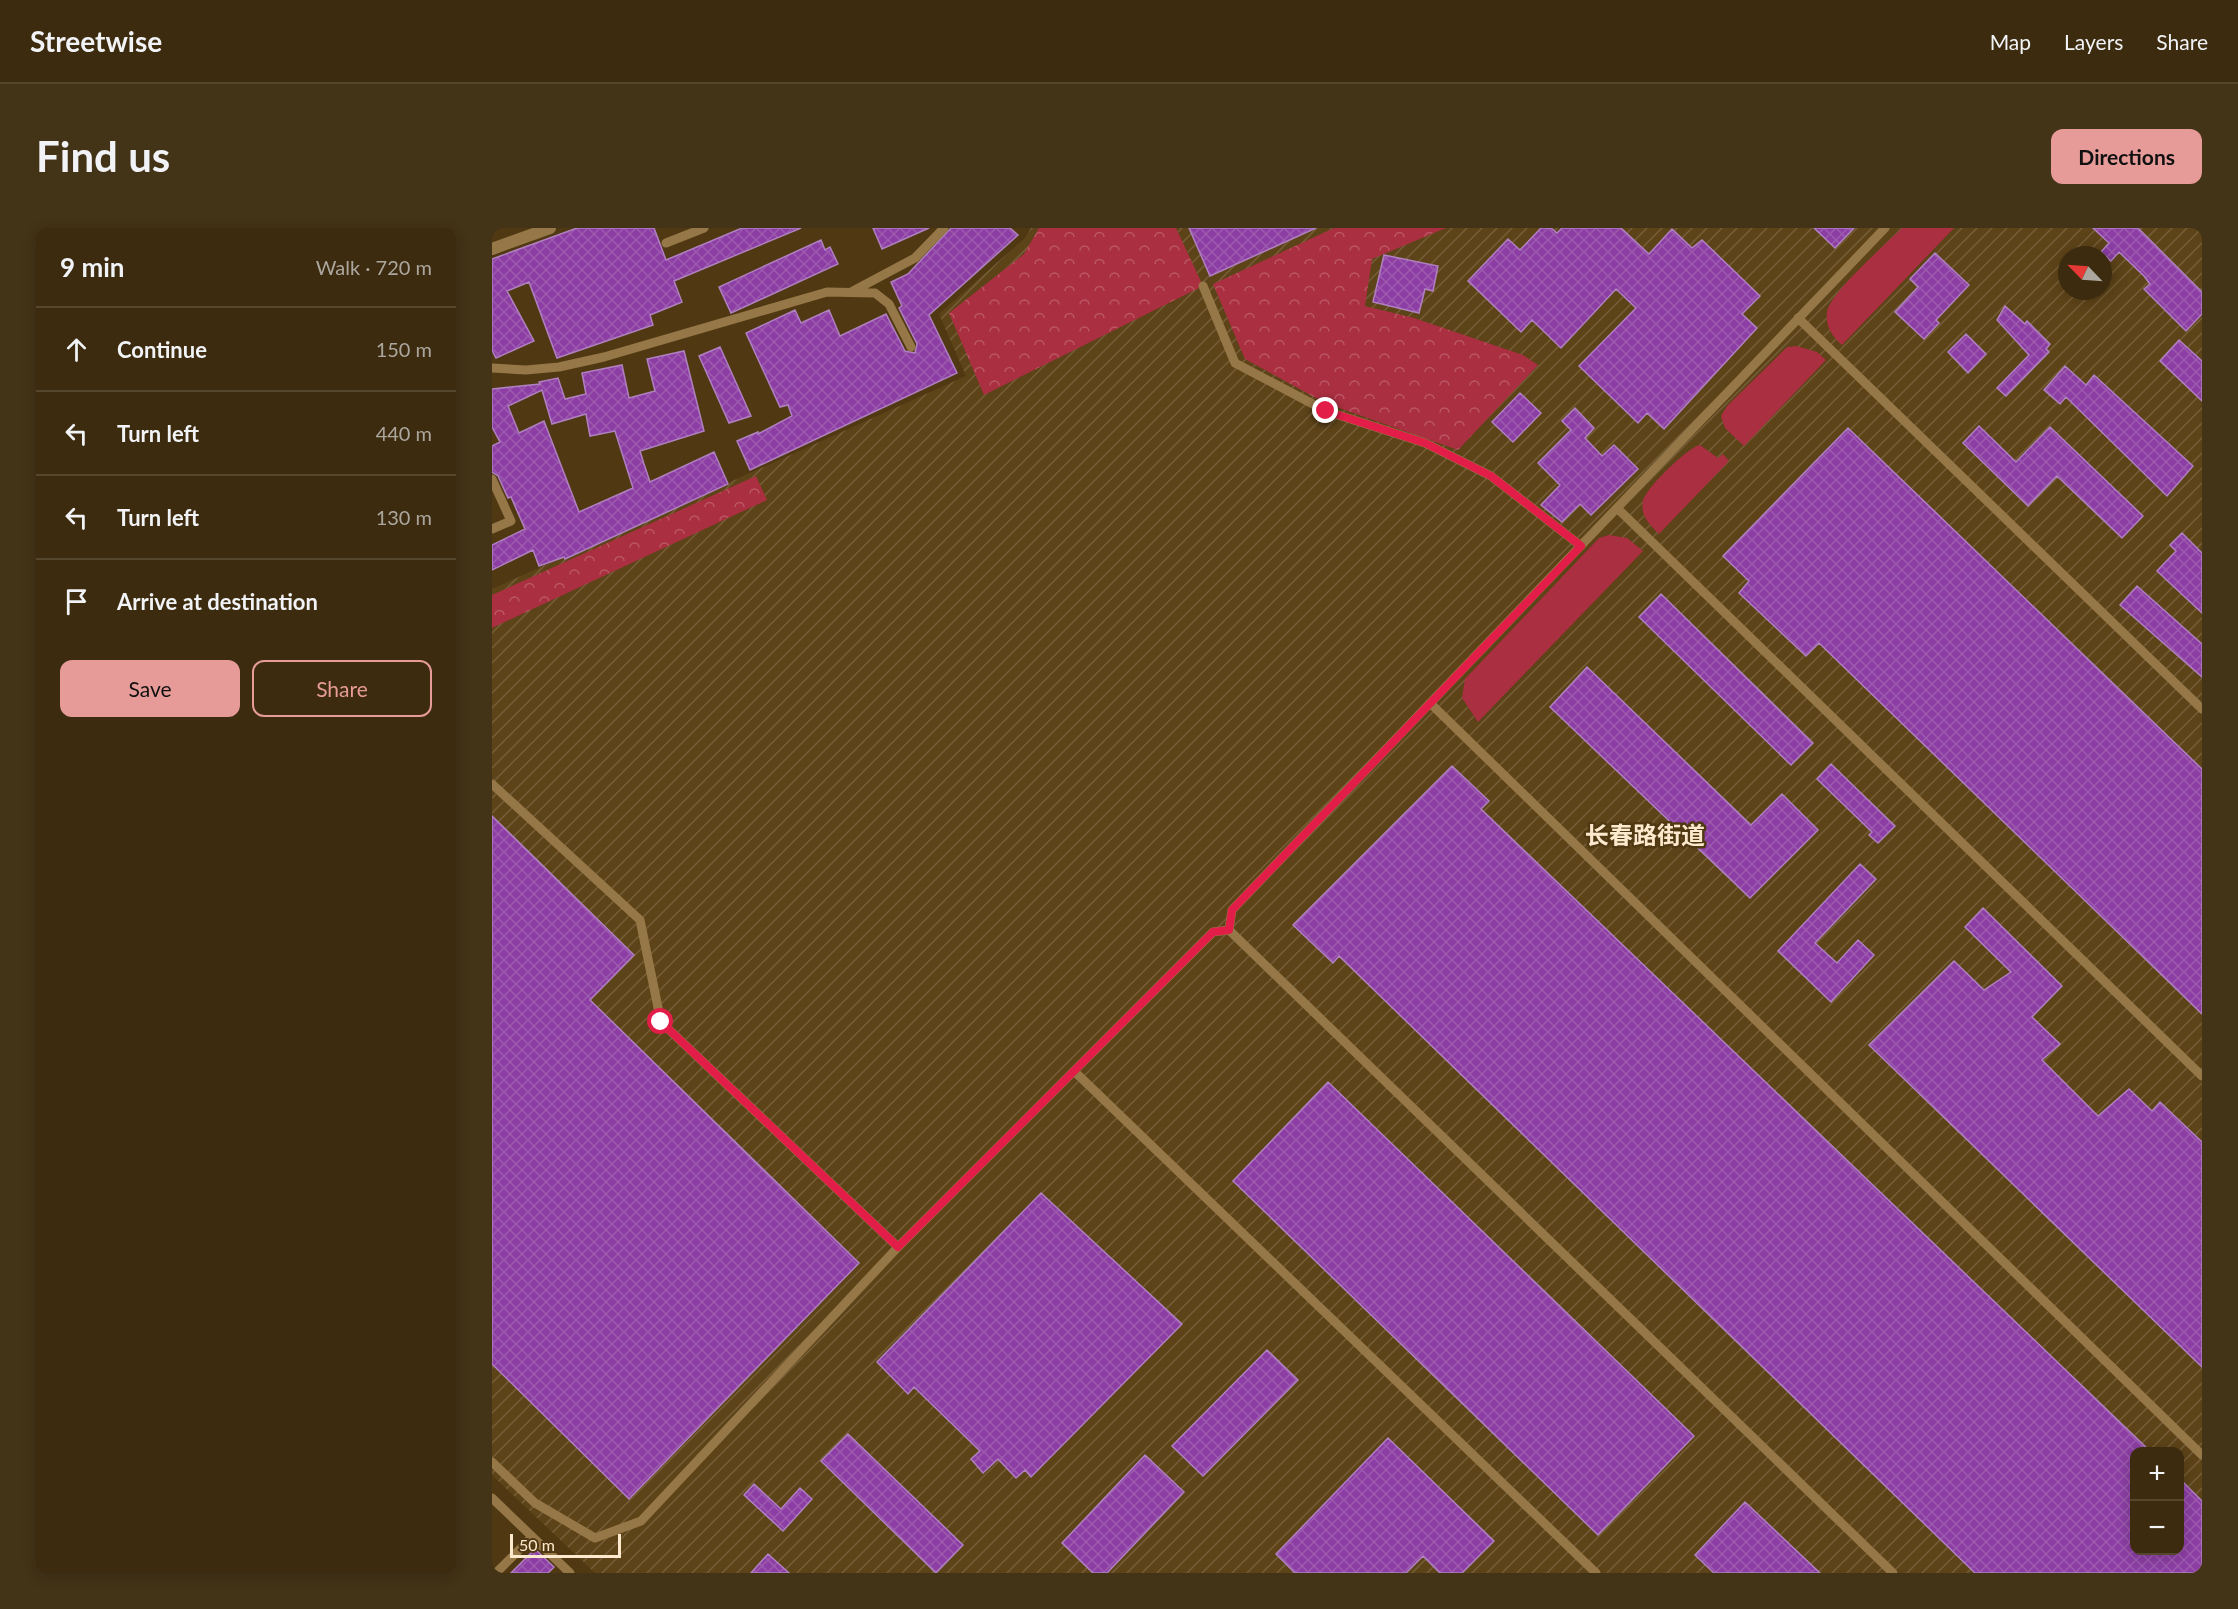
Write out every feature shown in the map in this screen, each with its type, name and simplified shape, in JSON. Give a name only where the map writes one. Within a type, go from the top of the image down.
[{"type":"street","points":[[492,249],[550,228]]},
{"type":"lane","points":[[666,243],[704,228]]},
{"type":"lane","points":[[853,291],[915,258],[944,228]]},
{"type":"lane","points":[[1229,930],[1232,910],[1885,228]]},
{"type":"lane","points":[[1203,286],[1235,363],[1326,411],[1425,443],[1491,476],[1581,546]]},
{"type":"lane","points":[[492,368],[526,370],[559,367],[604,357],[827,292],[875,293],[889,304],[910,347]]},
{"type":"lane","points":[[1798,318],[2202,709]]},
{"type":"lane","points":[[492,479],[511,521],[492,529]]},
{"type":"lane","points":[[1617,507],[2202,1076]]},
{"type":"lane","points":[[1430,703],[2202,1455]]},
{"type":"lane","points":[[492,784],[640,920],[661,1022],[898,1247]]},
{"type":"lane","points":[[492,1462],[535,1503],[595,1538],[641,1521],[898,1247],[1213,932],[1229,930]]},
{"type":"lane","points":[[1229,930],[1893,1573]]},
{"type":"lane","points":[[1074,1071],[1596,1573]]},
{"type":"lane","points":[[492,1498],[570,1573]]},
{"type":"lane","points":[[496,1573],[532,1537]]},
{"type":"shaded area","points":[[1031,228],[2202,228],[2202,1573],[595,1573],[492,1475],[492,589],[966,376],[939,314],[1025,238]]},
{"type":"green space","points":[[1039,228],[1176,228],[1203,286],[984,395],[949,313],[1024,254]]},
{"type":"green space","points":[[1334,228],[1446,228],[1372,259],[1365,306],[1414,318],[1523,355],[1538,365],[1458,450],[1325,403],[1245,359],[1213,284]]},
{"type":"green space","points":[[1902,228],[1954,228],[1842,345],[1828,326],[1827,312],[1830,304],[1848,281]]},
{"type":"green space","points":[[1796,346],[1817,352],[1826,360],[1744,446],[1725,428],[1721,416],[1727,406],[1787,347]]},
{"type":"green space","points":[[1700,445],[1718,458],[1723,454],[1729,461],[1659,534],[1644,516],[1643,501],[1651,487],[1677,460]]},
{"type":"green space","points":[[756,476],[767,500],[492,628],[492,595]]},
{"type":"green space","points":[[1609,535],[1627,538],[1643,551],[1478,722],[1462,698],[1465,679],[1599,538]]},
{"type":"building","points":[[577,228],[654,228],[666,260],[742,228],[801,228],[674,281],[682,302],[650,315],[653,325],[557,358],[529,282],[507,291],[534,341],[496,358],[492,350],[492,259]]},
{"type":"building","points":[[873,228],[929,228],[882,249]]},
{"type":"building","points":[[951,228],[1010,228],[1018,235],[929,315],[957,373],[750,470],[737,441],[758,432],[758,434],[792,416],[788,405],[780,407],[746,333],[795,310],[801,323],[829,310],[840,336],[886,314],[905,351],[915,353],[917,344],[899,308],[902,306],[891,282],[908,274]]},
{"type":"building","points":[[1189,228],[1316,228],[1210,276]]},
{"type":"building","points":[[1541,228],[1551,228],[1557,233],[1562,228],[1621,228],[1649,254],[1672,229],[1692,248],[1702,240],[1760,296],[1742,314],[1757,328],[1664,429],[1647,413],[1638,423],[1579,366],[1636,308],[1616,289],[1561,348],[1532,320],[1521,332],[1468,281],[1508,239],[1520,250]]},
{"type":"building","points":[[1814,228],[1854,228],[1835,248]]},
{"type":"building","points":[[2093,228],[2138,228],[2202,292],[2202,314],[2186,331],[2144,289],[2150,284],[2144,276],[2119,252],[2112,260],[2112,246],[2106,246],[2109,243]]},
{"type":"building","points":[[821,240],[825,250],[830,247],[838,264],[731,313],[719,287]]},
{"type":"building","points":[[1935,253],[1969,285],[1936,320],[1939,323],[1924,339],[1895,312],[1918,287],[1910,279]]},
{"type":"building","points":[[1384,255],[1438,266],[1433,291],[1425,289],[1419,313],[1373,302]]},
{"type":"building","points":[[2005,306],[2025,324],[2027,321],[2050,344],[2046,349],[2049,352],[2006,396],[1997,388],[2029,355],[1997,320]]},
{"type":"building","points":[[1966,334],[1986,354],[1968,373],[1948,352]]},
{"type":"building","points":[[2179,340],[2202,361],[2202,401],[2160,361]]},
{"type":"building","points":[[720,347],[751,416],[729,423],[699,356]]},
{"type":"building","points":[[684,351],[704,431],[640,451],[650,482],[714,452],[728,484],[565,559],[564,557],[539,566],[533,550],[492,570],[492,545],[525,529],[511,497],[508,498],[498,476],[492,472],[492,446],[500,442],[492,427],[492,389],[540,384],[539,382],[558,378],[565,399],[586,394],[582,373],[622,365],[629,398],[655,391],[647,359]],"holes":[[[542,390],[552,424],[586,414],[590,436],[615,431],[633,488],[579,512],[544,421],[519,433],[508,406]]]},
{"type":"building","points":[[2065,366],[2086,385],[2094,375],[2193,466],[2167,496],[2066,397],[2060,404],[2044,390]]},
{"type":"building","points":[[1520,393],[1541,413],[1513,442],[1492,422]]},
{"type":"building","points":[[1575,408],[1594,428],[1585,438],[1602,456],[1614,445],[1638,469],[1591,515],[1580,504],[1562,522],[1541,505],[1560,485],[1538,463],[1571,430],[1562,421]]},
{"type":"building","points":[[1979,426],[2016,462],[2050,427],[2143,516],[2122,538],[2057,476],[2028,506],[1963,443]]},
{"type":"building","points":[[1848,428],[2202,769],[2202,1014],[1819,643],[1806,656],[1739,593],[1749,581],[1723,556]]},
{"type":"building","points":[[2182,533],[2202,553],[2202,613],[2157,571],[2176,551],[2170,545]]},
{"type":"building","points":[[2137,586],[2202,644],[2202,677],[2120,605]]},
{"type":"building","points":[[1661,594],[1813,743],[1791,765],[1639,617]]},
{"type":"building","points":[[1587,667],[1751,825],[1782,794],[1818,830],[1750,898],[1550,707]]},
{"type":"building","points":[[1831,764],[1895,826],[1878,843],[1869,835],[1872,832],[1817,779]]},
{"type":"building","points":[[1452,766],[1489,801],[1481,809],[2146,1447],[2130,1447],[2130,1555],[2184,1555],[2184,1483],[2202,1501],[2202,1573],[1975,1573],[1339,956],[1333,963],[1293,925]]},
{"type":"building","points":[[492,816],[634,955],[590,1000],[859,1263],[629,1499],[492,1364]]},
{"type":"building","points":[[1860,864],[1876,879],[1815,943],[1837,963],[1858,940],[1874,955],[1831,1002],[1778,951]]},
{"type":"building","points":[[1983,908],[2062,986],[2032,1017],[2060,1044],[2042,1060],[2098,1116],[2129,1089],[2152,1111],[2160,1102],[2202,1142],[2202,1367],[1869,1045],[1954,961],[1984,990],[2011,972],[1965,927]]},
{"type":"building","points":[[1328,1082],[1694,1436],[1598,1535],[1233,1181]]},
{"type":"building","points":[[1041,1193],[1182,1324],[1031,1477],[1025,1470],[1016,1478],[998,1459],[983,1473],[971,1459],[980,1451],[914,1387],[908,1394],[877,1362]]},
{"type":"building","points":[[1267,1350],[1298,1380],[1203,1476],[1172,1446]]},
{"type":"building","points":[[848,1434],[963,1545],[936,1573],[821,1461]]},
{"type":"building","points":[[1388,1438],[1494,1541],[1462,1573],[1440,1573],[1423,1556],[1406,1573],[1295,1573],[1276,1554]]},
{"type":"building","points":[[1145,1455],[1184,1492],[1107,1573],[1093,1573],[1062,1543]]},
{"type":"building","points":[[754,1484],[781,1509],[800,1488],[812,1499],[783,1531],[744,1495]]},
{"type":"building","points":[[1745,1502],[1820,1573],[1714,1573],[1695,1555]]},
{"type":"building","points":[[535,1549],[554,1567],[548,1573],[511,1573]]},
{"type":"building","points":[[768,1554],[789,1573],[751,1573]]},
{"type":"district","name":"长春路街道","points":[[1645,836]]},
{"type":"route","points":[[661,1022],[898,1247],[1213,932],[1229,930],[1232,910],[1581,546],[1491,476],[1425,443],[1326,411]]}]
